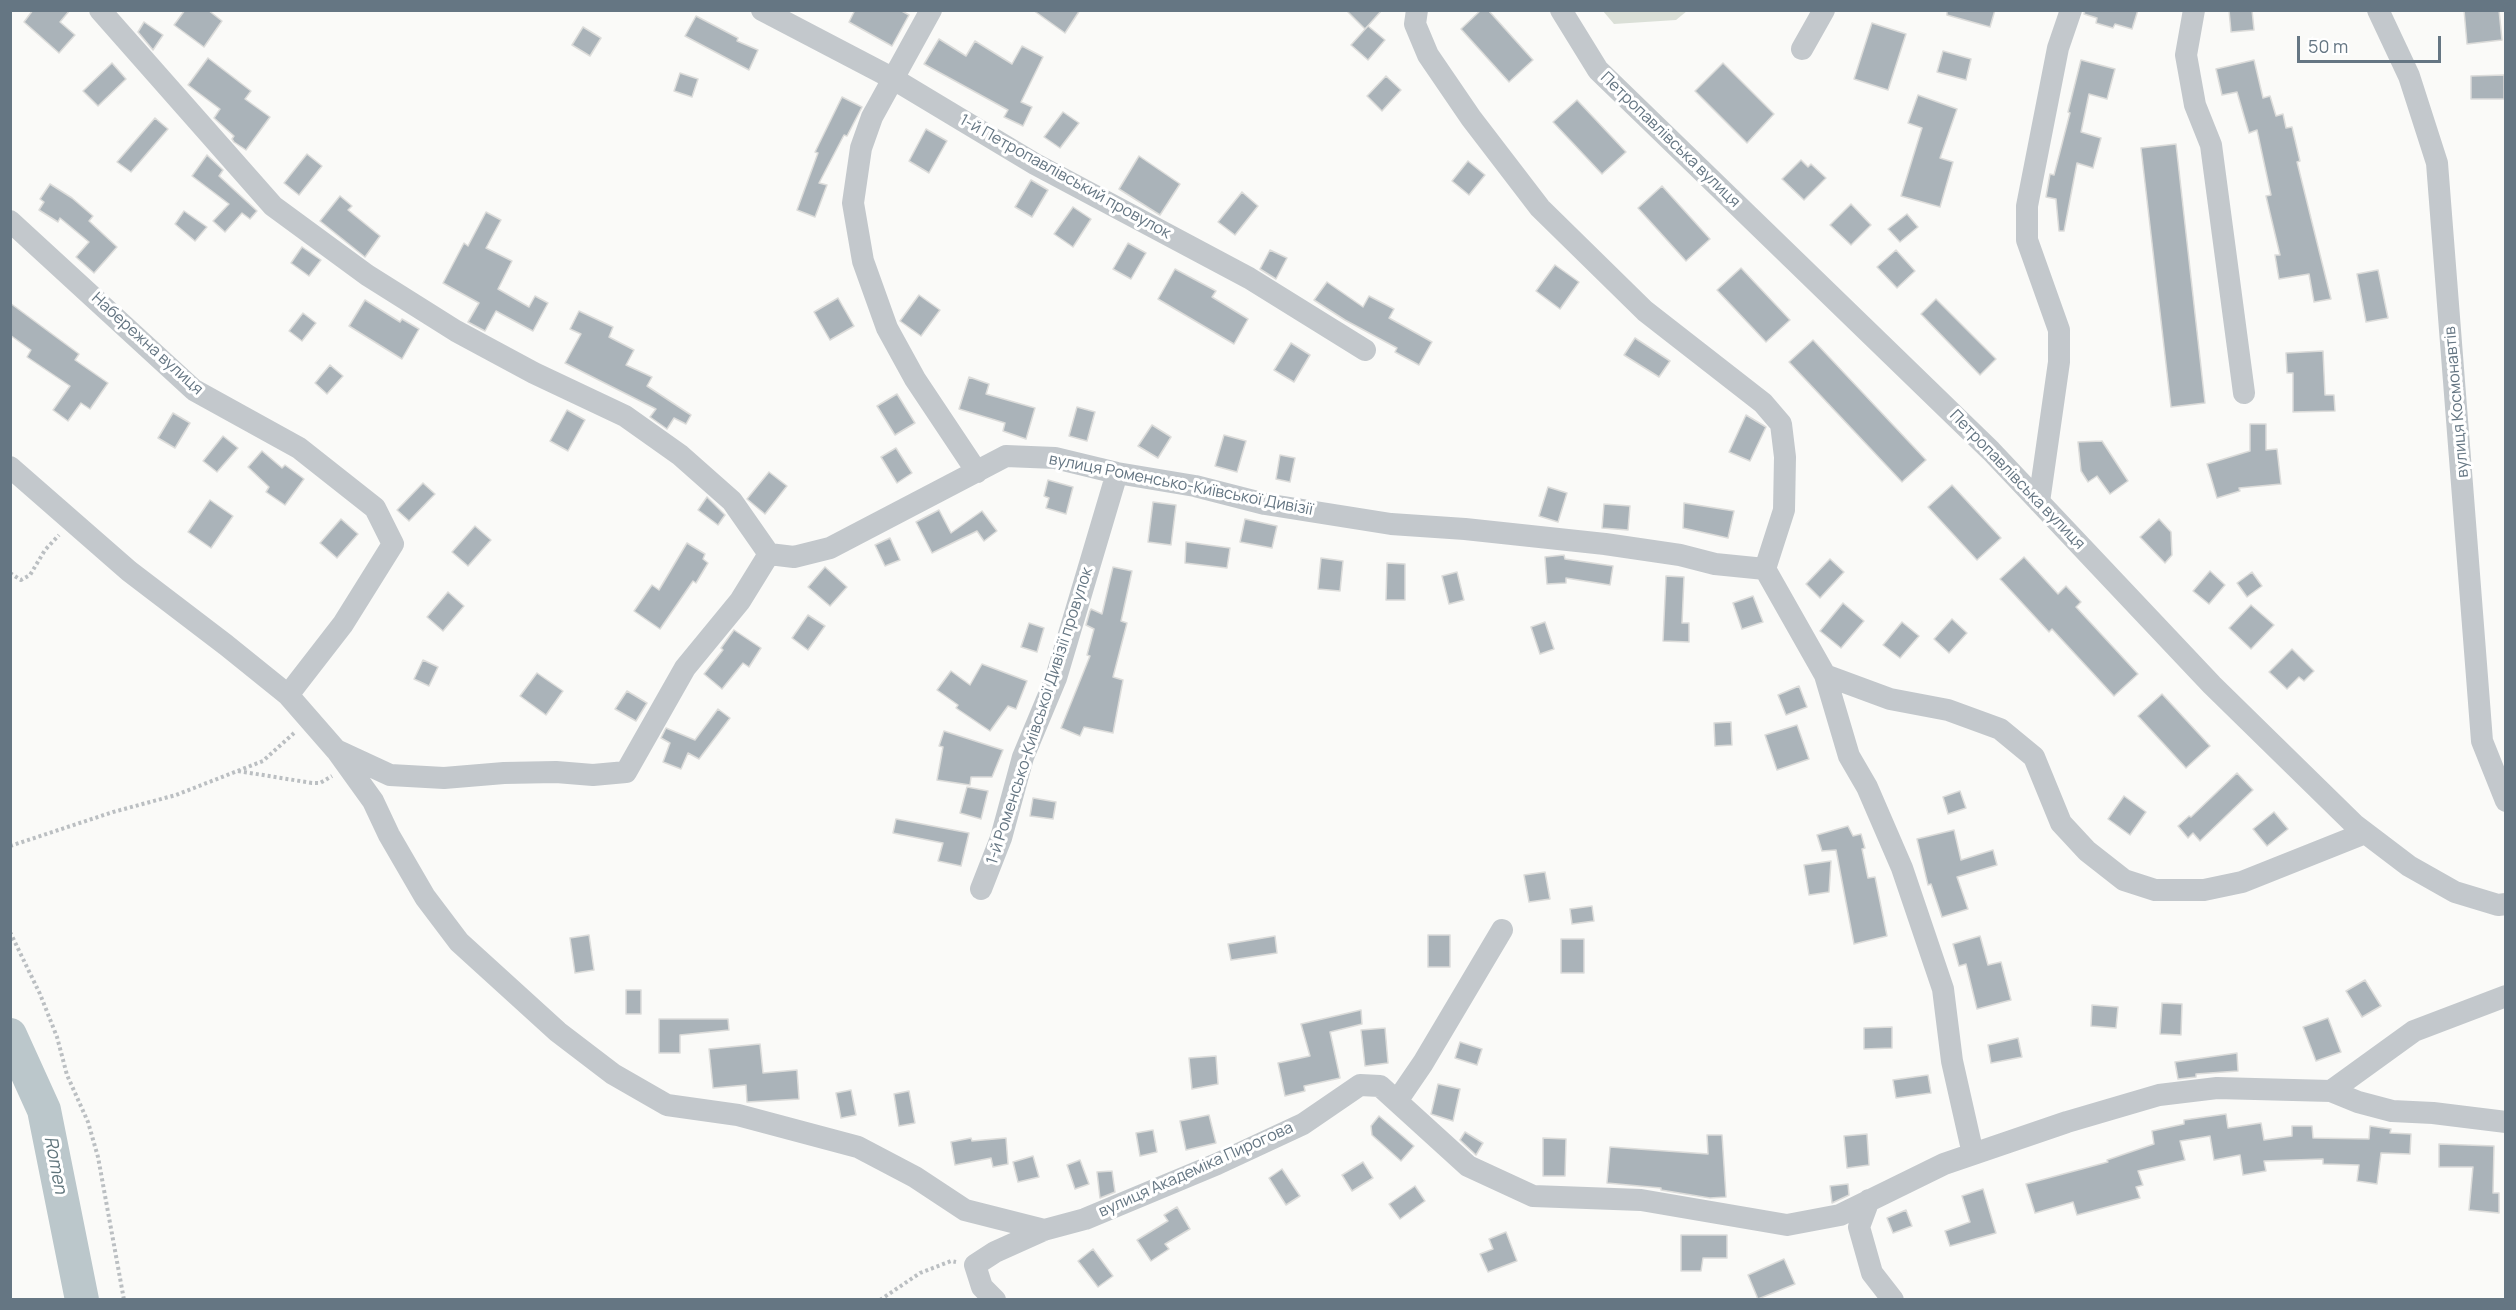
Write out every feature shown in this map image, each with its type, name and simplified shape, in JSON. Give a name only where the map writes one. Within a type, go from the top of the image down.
[{"type":"street","points":[[100,10],[273,206],[367,274],[456,331],[534,373],[625,416],[680,455],[732,501],[770,554],[740,601],[685,668],[626,772],[593,776],[556,772],[504,773],[444,778],[390,775],[336,750]]},
{"type":"street","name":"1-й Петропавлівський провулок","points":[[762,10],[892,78],[1035,164],[1249,278],[1365,350]]},
{"type":"street","points":[[931,10],[872,117],[861,148],[853,202],[863,261],[886,328],[915,379],[976,472]]},
{"type":"street","points":[[1417,10],[1415,24],[1428,55],[1471,118],[1540,208],[1645,311],[1763,403],[1782,424],[1785,457],[1784,510],[1765,569],[1825,675],[1849,756],[1867,787],[1902,868],[1943,989],[1952,1061],[1973,1154]]},
{"type":"street","name":"Петропавлівська вулиця","points":[[1561,10],[1598,70],[1991,451],[2212,685],[2365,833],[2409,866],[2455,892],[2498,905],[2505,904]]},
{"type":"street","points":[[1802,48],[1824,10]]},
{"type":"street","points":[[2039,502],[2059,362],[2059,330],[2027,240],[2027,206],[2058,48],[2071,10]]},
{"type":"street","points":[[2194,10],[2186,55],[2195,105],[2211,145],[2244,393]]},
{"type":"street","name":"вулиця Космонавтів","points":[[2378,10],[2409,76],[2437,163],[2482,741],[2505,801]]},
{"type":"street","name":"Набережна вулиця","points":[[10,221],[194,390],[299,448],[375,508],[393,544],[343,624],[288,695]]},
{"type":"street","name":"вулиця Роменсько-Київської Дивізії","points":[[770,554],[795,557],[830,548],[1006,456],[1055,458],[1117,473],[1195,486],[1265,504],[1391,524],[1465,529],[1605,544],[1680,555],[1715,564],[1765,569]]},
{"type":"street","points":[[10,468],[129,571],[288,695],[336,750],[373,801],[389,835],[424,897],[459,942],[558,1032],[613,1074],[667,1105],[738,1115],[858,1147],[915,1177],[965,1210],[1044,1230]]},
{"type":"street","name":"1-й Роменсько-Київської Дивізії провулок","points":[[981,889],[1001,838],[1023,757],[1056,678],[1117,473]]},
{"type":"street","points":[[1825,675],[1890,699],[1948,710],[2000,729],[2034,758],[2061,823],[2087,851],[2124,880],[2155,890],[2204,890],[2242,882],[2365,833]]},
{"type":"street","points":[[1397,1101],[1423,1063],[1502,930]]},
{"type":"street","points":[[2331,1091],[2414,1031],[2505,996]]},
{"type":"street","name":"вулиця Академіка Пирогова","points":[[975,1265],[995,1252],[1044,1230],[1085,1219],[1217,1164],[1303,1124],[1360,1085],[1380,1086],[1468,1166],[1533,1196],[1641,1200],[1787,1225],[1840,1215],[1944,1164],[2067,1122],[2159,1095],[2217,1088],[2331,1091]]},
{"type":"street","points":[[2331,1091],[2358,1102],[2392,1111],[2433,1113],[2505,1122]]},
{"type":"street","points":[[1869,1200],[1859,1227],[1872,1273],[1893,1299]]},
{"type":"street","points":[[975,1265],[982,1287],[995,1299]]},
{"type":"path","points":[[10,573],[21,580],[30,575],[39,564],[45,550],[58,535]]},
{"type":"path","points":[[10,846],[113,812],[176,795],[263,761],[297,730]]},
{"type":"path","points":[[236,771],[279,779],[320,783]]},
{"type":"path","points":[[10,932],[40,994],[57,1037],[68,1075],[88,1122],[98,1157],[124,1299]]},
{"type":"path","points":[[880,1299],[920,1273],[951,1261],[975,1265]]},
{"type":"shaded area","points":[[1603,11],[1687,11],[1676,20],[1614,24]]},
{"type":"building","points":[[33,10],[70,10],[60,22],[75,35],[59,53],[24,22]]},
{"type":"building","points":[[185,10],[208,10],[222,21],[204,47],[174,25]]},
{"type":"building","points":[[855,10],[900,10],[909,15],[892,46],[849,22]]},
{"type":"building","points":[[1033,10],[1080,10],[1065,33]]},
{"type":"building","points":[[1346,10],[1382,10],[1365,29]]},
{"type":"building","points":[[1481,10],[1488,10],[1533,60],[1509,82],[1461,29]]},
{"type":"building","points":[[1947,10],[1995,10],[1990,27],[1947,15]]},
{"type":"building","points":[[2085,10],[2138,10],[2132,29],[2115,24],[2113,28],[2096,23],[2097,18],[2084,14]]},
{"type":"building","points":[[2229,10],[2252,10],[2254,30],[2231,32]]},
{"type":"building","points":[[2464,10],[2499,10],[2502,40],[2467,44]]},
{"type":"building","points":[[696,16],[738,38],[737,41],[758,50],[749,70],[685,36]]},
{"type":"building","points":[[144,22],[163,35],[153,50],[138,32]]},
{"type":"building","points":[[1872,23],[1906,34],[1888,90],[1854,79]]},
{"type":"building","points":[[1368,26],[1385,40],[1368,60],[1351,45]]},
{"type":"building","points":[[583,27],[601,38],[590,56],[572,45]]},
{"type":"building","points":[[939,39],[966,56],[975,41],[1012,64],[1022,46],[1043,57],[1021,102],[1032,107],[1023,126],[1004,117],[1008,110],[924,64]]},
{"type":"building","points":[[1943,51],[1971,59],[1966,80],[1937,72]]},
{"type":"building","points":[[208,58],[251,91],[245,99],[270,117],[246,150],[234,142],[232,139],[234,136],[214,118],[220,109],[188,85]]},
{"type":"building","points":[[2081,60],[2115,69],[2107,99],[2089,94],[2081,132],[2101,138],[2093,168],[2077,163],[2064,231],[2059,231],[2056,199],[2046,197],[2050,174],[2054,175],[2070,113],[2068,112]]},
{"type":"building","points":[[2254,60],[2263,98],[2270,96],[2276,116],[2283,114],[2286,128],[2292,127],[2300,161],[2297,162],[2331,299],[2314,302],[2309,274],[2279,279],[2275,255],[2280,255],[2266,196],[2271,195],[2257,130],[2249,133],[2237,92],[2222,95],[2216,69]]},
{"type":"building","points":[[112,63],[126,79],[98,106],[83,91]]},
{"type":"building","points":[[1723,63],[1774,114],[1747,143],[1695,91]]},
{"type":"building","points":[[680,73],[698,79],[692,97],[674,91]]},
{"type":"building","points":[[2504,75],[2504,99],[2471,99],[2471,76]]},
{"type":"building","points":[[1386,76],[1401,90],[1382,111],[1367,96]]},
{"type":"building","points":[[1918,95],[1957,109],[1940,158],[1953,162],[1940,207],[1901,196],[1922,128],[1908,123]]},
{"type":"building","points":[[842,97],[862,107],[847,136],[844,135],[819,183],[827,185],[815,217],[797,210],[818,153],[815,152]]},
{"type":"building","points":[[1577,100],[1626,152],[1602,174],[1553,122]]},
{"type":"building","points":[[1063,112],[1079,123],[1060,148],[1044,137]]},
{"type":"building","points":[[155,118],[168,129],[131,172],[117,162]]},
{"type":"building","points":[[926,129],[947,141],[929,173],[909,161]]},
{"type":"building","points":[[2176,144],[2205,403],[2171,407],[2141,148]]},
{"type":"building","points":[[307,154],[322,166],[299,195],[284,183]]},
{"type":"building","points":[[207,155],[223,170],[219,176],[257,211],[250,219],[242,213],[225,232],[213,221],[229,204],[192,176]]},
{"type":"building","points":[[1139,156],[1180,184],[1160,215],[1119,189]]},
{"type":"building","points":[[1801,160],[1808,167],[1811,164],[1826,178],[1804,200],[1782,179]]},
{"type":"building","points":[[1468,161],[1485,175],[1469,195],[1452,181]]},
{"type":"building","points":[[1031,180],[1048,190],[1032,217],[1015,207]]},
{"type":"building","points":[[50,184],[72,198],[93,216],[89,221],[117,247],[94,273],[76,257],[89,242],[60,218],[58,222],[39,210],[44,202],[40,199]]},
{"type":"building","points":[[1662,186],[1710,239],[1686,261],[1638,208]]},
{"type":"building","points":[[1242,192],[1258,206],[1235,235],[1218,222]]},
{"type":"building","points":[[340,196],[352,206],[348,210],[380,236],[365,257],[320,221]]},
{"type":"building","points":[[1851,204],[1871,225],[1851,245],[1830,225]]},
{"type":"building","points":[[1073,207],[1091,219],[1073,247],[1054,234]]},
{"type":"building","points":[[184,211],[207,227],[195,241],[175,224]]},
{"type":"building","points":[[486,212],[501,220],[486,248],[512,261],[498,289],[529,307],[535,296],[548,303],[533,331],[496,311],[485,331],[468,322],[479,303],[443,283],[464,243],[468,246]]},
{"type":"building","points":[[1907,214],[1918,227],[1900,242],[1888,229]]},
{"type":"building","points":[[1128,243],[1146,253],[1131,279],[1113,269]]},
{"type":"building","points":[[302,247],[321,260],[309,276],[291,263]]},
{"type":"building","points":[[1270,250],[1287,258],[1276,279],[1260,269]]},
{"type":"building","points":[[1896,250],[1915,271],[1897,288],[1877,267]]},
{"type":"building","points":[[1555,265],[1579,282],[1560,309],[1536,291]]},
{"type":"building","points":[[1741,268],[1790,320],[1766,342],[1717,290]]},
{"type":"building","points":[[1175,269],[1216,291],[1212,297],[1248,319],[1234,344],[1158,299]]},
{"type":"building","points":[[2378,270],[2388,318],[2366,322],[2357,274]]},
{"type":"building","points":[[1327,282],[1363,307],[1369,296],[1394,309],[1389,318],[1432,342],[1419,365],[1395,352],[1397,348],[1314,300]]},
{"type":"building","points":[[919,295],[940,310],[921,336],[900,321]]},
{"type":"building","points":[[838,298],[854,326],[830,340],[814,312]]},
{"type":"building","points":[[1936,299],[1996,359],[1980,375],[1921,314]]},
{"type":"building","points":[[365,300],[400,322],[402,319],[419,329],[402,359],[349,326]]},
{"type":"building","points":[[10,303],[79,354],[75,360],[108,383],[90,409],[81,403],[68,421],[53,410],[70,386],[27,357],[31,350],[10,335]]},
{"type":"building","points":[[579,311],[613,327],[609,337],[634,350],[626,365],[652,377],[647,386],[691,415],[686,424],[674,418],[667,429],[650,417],[656,409],[565,363],[581,334],[570,329]]},
{"type":"building","points":[[303,313],[316,323],[302,341],[289,331]]},
{"type":"building","points":[[1635,338],[1670,361],[1659,377],[1624,355]]},
{"type":"building","points":[[1813,340],[1926,460],[1902,482],[1789,362]]},
{"type":"building","points":[[1291,343],[1310,355],[1294,382],[1274,370]]},
{"type":"building","points":[[2323,351],[2325,395],[2334,395],[2335,411],[2293,412],[2293,373],[2287,373],[2286,353]]},
{"type":"building","points":[[330,365],[343,376],[327,394],[315,383]]},
{"type":"building","points":[[969,377],[989,384],[986,394],[1035,408],[1026,439],[1003,431],[1005,423],[959,409]]},
{"type":"building","points":[[897,394],[915,423],[895,435],[877,406]]},
{"type":"building","points":[[1077,407],[1095,412],[1087,441],[1069,436]]},
{"type":"building","points":[[567,410],[585,420],[568,451],[550,441]]},
{"type":"building","points":[[173,413],[190,423],[175,448],[158,438]]},
{"type":"building","points":[[1746,415],[1766,427],[1750,461],[1729,452]]},
{"type":"building","points":[[2250,424],[2266,424],[2266,450],[2277,449],[2281,484],[2239,488],[2240,491],[2217,498],[2207,464],[2250,451]]},
{"type":"building","points":[[1152,425],[1171,437],[1158,458],[1138,446]]},
{"type":"building","points":[[1224,435],[1246,441],[1237,472],[1215,466]]},
{"type":"building","points":[[223,436],[238,448],[217,472],[203,461]]},
{"type":"building","points":[[2102,441],[2128,481],[2110,494],[2097,476],[2088,482],[2081,471],[2078,442]]},
{"type":"building","points":[[896,448],[912,473],[897,483],[881,457]]},
{"type":"building","points":[[262,451],[282,468],[285,465],[304,479],[285,505],[266,492],[269,487],[248,467]]},
{"type":"building","points":[[1280,455],[1295,458],[1290,482],[1276,479]]},
{"type":"building","points":[[769,472],[787,486],[765,514],[747,499]]},
{"type":"building","points":[[1048,480],[1073,487],[1066,514],[1046,508],[1049,498],[1044,496]]},
{"type":"building","points":[[423,483],[435,494],[409,521],[397,510]]},
{"type":"building","points":[[1952,485],[2001,538],[1977,560],[1928,507]]},
{"type":"building","points":[[1548,487],[1567,493],[1558,522],[1539,516]]},
{"type":"building","points":[[707,497],[725,515],[718,525],[698,510]]},
{"type":"building","points":[[210,500],[233,516],[211,548],[188,532]]},
{"type":"building","points":[[1153,502],[1176,505],[1171,545],[1148,542]]},
{"type":"building","points":[[1684,503],[1734,511],[1728,538],[1683,528]]},
{"type":"building","points":[[1604,504],[1630,506],[1628,530],[1602,528]]},
{"type":"building","points":[[939,510],[951,533],[982,511],[997,531],[984,541],[977,531],[932,553],[916,522]]},
{"type":"building","points":[[341,519],[358,534],[337,558],[320,543]]},
{"type":"building","points":[[1245,519],[1277,526],[1272,548],[1240,542]]},
{"type":"building","points":[[2159,519],[2171,532],[2172,555],[2165,563],[2140,537]]},
{"type":"building","points":[[475,526],[491,540],[468,566],[452,552]]},
{"type":"building","points":[[890,538],[900,560],[885,566],[875,545]]},
{"type":"building","points":[[1186,542],[1230,548],[1227,568],[1185,563]]},
{"type":"building","points":[[687,543],[705,554],[703,559],[708,563],[696,583],[693,581],[660,629],[634,611],[652,585],[659,590]]},
{"type":"building","points":[[1564,555],[1565,559],[1613,566],[1610,585],[1566,578],[1566,583],[1547,584],[1545,557]]},
{"type":"building","points":[[2024,557],[2058,594],[2066,586],[2081,602],[2076,607],[2138,674],[2114,696],[2052,629],[2049,632],[2000,579]]},
{"type":"building","points":[[1321,558],[1343,561],[1340,591],[1318,589]]},
{"type":"building","points":[[1830,559],[1844,572],[1820,598],[1806,584]]},
{"type":"building","points":[[1387,563],[1405,564],[1405,600],[1386,600]]},
{"type":"building","points":[[825,567],[847,587],[830,606],[808,587]]},
{"type":"building","points":[[1113,567],[1132,571],[1121,621],[1127,623],[1113,677],[1123,680],[1113,733],[1084,727],[1080,736],[1061,728],[1090,656],[1087,655],[1094,629],[1086,625],[1090,611],[1091,609],[1102,614]]},
{"type":"building","points":[[2210,571],[2225,585],[2209,604],[2193,591]]},
{"type":"building","points":[[1457,572],[1464,600],[1449,604],[1442,576]]},
{"type":"building","points":[[2252,572],[2262,586],[2247,597],[2237,583]]},
{"type":"building","points":[[1666,576],[1684,577],[1682,623],[1689,623],[1689,642],[1663,641]]},
{"type":"building","points":[[448,592],[464,606],[443,631],[427,617]]},
{"type":"building","points":[[1753,596],[1763,622],[1742,629],[1733,603]]},
{"type":"building","points":[[1843,603],[1864,621],[1841,648],[1820,631]]},
{"type":"building","points":[[2251,605],[2274,625],[2251,649],[2229,628]]},
{"type":"building","points":[[808,615],[825,626],[808,650],[792,638]]},
{"type":"building","points":[[1952,619],[1967,633],[1949,653],[1934,639]]},
{"type":"building","points":[[1545,622],[1554,649],[1540,654],[1531,627]]},
{"type":"building","points":[[1902,622],[1919,636],[1900,658],[1883,645]]},
{"type":"building","points":[[1029,623],[1044,628],[1037,652],[1021,647]]},
{"type":"building","points":[[734,630],[761,648],[749,667],[743,663],[722,689],[704,674],[723,650],[721,648]]},
{"type":"building","points":[[2292,649],[2314,671],[2304,681],[2299,677],[2287,689],[2269,672]]},
{"type":"building","points":[[423,660],[438,667],[429,686],[414,679]]},
{"type":"building","points":[[982,664],[1027,681],[1016,709],[1008,706],[990,731],[956,708],[958,705],[937,690],[951,671],[970,685]]},
{"type":"building","points":[[537,673],[563,691],[546,715],[520,696]]},
{"type":"building","points":[[1799,686],[1807,707],[1786,715],[1778,695]]},
{"type":"building","points":[[627,691],[647,703],[636,721],[615,709]]},
{"type":"building","points":[[2162,694],[2210,746],[2186,768],[2138,716]]},
{"type":"building","points":[[718,709],[730,718],[699,759],[688,753],[681,769],[663,762],[670,743],[661,738],[666,728],[695,740]]},
{"type":"building","points":[[1731,722],[1732,745],[1715,746],[1714,723]]},
{"type":"building","points":[[1797,725],[1809,759],[1777,770],[1765,735]]},
{"type":"building","points":[[944,731],[1003,750],[992,777],[971,777],[970,785],[937,780],[943,747],[939,746]]},
{"type":"building","points":[[2237,773],[2253,790],[2200,841],[2193,833],[2188,838],[2178,826],[2189,816],[2191,817]]},
{"type":"building","points":[[967,787],[988,791],[981,819],[960,813]]},
{"type":"building","points":[[1960,791],[1966,808],[1948,814],[1943,797]]},
{"type":"building","points":[[2124,796],[2146,812],[2130,835],[2108,819]]},
{"type":"building","points":[[1033,798],[1056,802],[1053,819],[1030,816]]},
{"type":"building","points":[[2274,812],[2288,829],[2267,846],[2253,829]]},
{"type":"building","points":[[896,819],[969,833],[961,866],[938,861],[943,843],[893,833]]},
{"type":"building","points":[[1848,826],[1853,836],[1861,834],[1868,878],[1875,877],[1887,936],[1854,944],[1836,850],[1822,851],[1817,835]]},
{"type":"building","points":[[1954,830],[1961,860],[1993,850],[1997,865],[1957,877],[1968,909],[1942,917],[1931,884],[1928,885],[1917,839]]},
{"type":"building","points":[[1831,861],[1829,892],[1809,895],[1804,865]]},
{"type":"building","points":[[1545,872],[1550,899],[1529,902],[1524,875]]},
{"type":"building","points":[[1592,906],[1594,921],[1572,924],[1570,909]]},
{"type":"building","points":[[589,935],[594,970],[575,973],[570,938]]},
{"type":"building","points":[[1428,935],[1450,935],[1450,967],[1428,967]]},
{"type":"building","points":[[1275,936],[1277,953],[1231,960],[1228,944]]},
{"type":"building","points":[[1980,936],[1988,965],[2001,962],[2011,1000],[1977,1009],[1966,964],[1959,966],[1953,944]]},
{"type":"building","points":[[1561,939],[1584,939],[1584,973],[1561,973]]},
{"type":"building","points":[[2365,980],[2381,1006],[2362,1017],[2346,991]]},
{"type":"building","points":[[626,990],[641,990],[641,1014],[626,1014]]},
{"type":"building","points":[[2162,1003],[2182,1004],[2181,1035],[2160,1034]]},
{"type":"building","points":[[2092,1005],[2118,1007],[2116,1028],[2091,1026]]},
{"type":"building","points":[[1361,1010],[1362,1024],[1330,1032],[1340,1078],[1304,1086],[1305,1091],[1285,1096],[1278,1063],[1310,1056],[1301,1024]]},
{"type":"building","points":[[2328,1018],[2341,1052],[2316,1061],[2303,1027]]},
{"type":"building","points":[[659,1019],[728,1019],[729,1030],[680,1035],[680,1053],[659,1053]]},
{"type":"building","points":[[1892,1027],[1892,1048],[1864,1049],[1864,1028]]},
{"type":"building","points":[[1385,1028],[1388,1063],[1365,1066],[1361,1030]]},
{"type":"building","points":[[2018,1038],[2022,1057],[1991,1063],[1988,1045]]},
{"type":"building","points":[[1460,1042],[1482,1049],[1477,1065],[1455,1058]]},
{"type":"building","points":[[760,1044],[763,1073],[797,1070],[799,1099],[747,1102],[746,1085],[713,1088],[709,1049]]},
{"type":"building","points":[[2237,1053],[2238,1071],[2196,1074],[2196,1077],[2178,1079],[2175,1062]]},
{"type":"building","points":[[1216,1056],[1218,1084],[1192,1089],[1189,1058]]},
{"type":"building","points":[[1928,1075],[1931,1093],[1896,1098],[1893,1080]]},
{"type":"building","points":[[1438,1084],[1460,1089],[1453,1121],[1431,1114]]},
{"type":"building","points":[[851,1090],[856,1115],[841,1118],[836,1093]]},
{"type":"building","points":[[909,1091],[915,1123],[899,1126],[894,1094]]},
{"type":"building","points":[[2226,1114],[2228,1128],[2261,1123],[2264,1140],[2292,1136],[2292,1126],[2312,1126],[2313,1138],[2369,1139],[2370,1126],[2391,1129],[2390,1133],[2411,1134],[2410,1154],[2381,1153],[2377,1184],[2357,1181],[2359,1165],[2323,1164],[2323,1159],[2264,1161],[2266,1171],[2243,1175],[2240,1155],[2214,1160],[2210,1136],[2180,1141],[2185,1160],[2138,1171],[2143,1185],[2136,1187],[2140,1198],[2077,1215],[2073,1202],[2035,1213],[2026,1184],[2108,1162],[2107,1160],[2154,1144],[2152,1131],[2184,1124],[2184,1120]]},
{"type":"building","points":[[1209,1115],[1216,1143],[1186,1150],[1180,1121]]},
{"type":"building","points":[[1379,1116],[1414,1146],[1401,1161],[1372,1135],[1371,1126]]},
{"type":"building","points":[[1153,1130],[1157,1152],[1140,1156],[1136,1133]]},
{"type":"building","points":[[1465,1132],[1483,1143],[1476,1155],[1460,1140]]},
{"type":"building","points":[[1867,1134],[1869,1165],[1847,1168],[1844,1136]]},
{"type":"building","points":[[1707,1135],[1722,1135],[1726,1197],[1710,1198],[1661,1190],[1661,1188],[1607,1183],[1610,1147],[1708,1154]]},
{"type":"building","points":[[971,1138],[972,1141],[1006,1138],[1008,1164],[993,1167],[991,1158],[955,1165],[951,1142]]},
{"type":"building","points":[[1543,1138],[1566,1139],[1565,1176],[1543,1176]]},
{"type":"building","points":[[2439,1144],[2494,1146],[2493,1193],[2499,1193],[2499,1213],[2469,1210],[2473,1167],[2439,1167]]},
{"type":"building","points":[[1033,1156],[1039,1177],[1018,1182],[1013,1162]]},
{"type":"building","points":[[1080,1160],[1089,1184],[1075,1189],[1067,1165]]},
{"type":"building","points":[[1363,1162],[1373,1178],[1352,1191],[1342,1175]]},
{"type":"building","points":[[1282,1169],[1300,1196],[1286,1205],[1269,1178]]},
{"type":"building","points":[[1112,1171],[1115,1192],[1100,1198],[1097,1172]]},
{"type":"building","points":[[1848,1184],[1849,1195],[1832,1203],[1830,1186]]},
{"type":"building","points":[[1415,1186],[1425,1201],[1400,1219],[1389,1204]]},
{"type":"building","points":[[1983,1189],[1996,1233],[1950,1246],[1945,1231],[1970,1222],[1962,1196]]},
{"type":"building","points":[[1177,1207],[1190,1229],[1165,1244],[1169,1249],[1151,1261],[1137,1240],[1168,1221],[1164,1215]]},
{"type":"building","points":[[1906,1210],[1912,1226],[1893,1233],[1887,1218]]},
{"type":"building","points":[[1506,1232],[1517,1261],[1488,1272],[1480,1254],[1493,1249],[1489,1239]]},
{"type":"building","points":[[1681,1235],[1727,1235],[1727,1258],[1703,1258],[1701,1271],[1681,1271]]},
{"type":"building","points":[[1093,1249],[1113,1276],[1098,1287],[1078,1261]]},
{"type":"building","points":[[1784,1259],[1795,1284],[1758,1299],[1748,1275]]},
{"type":"waterway","name":"Romen","points":[[10,1035],[44,1110],[82,1300]]}]
